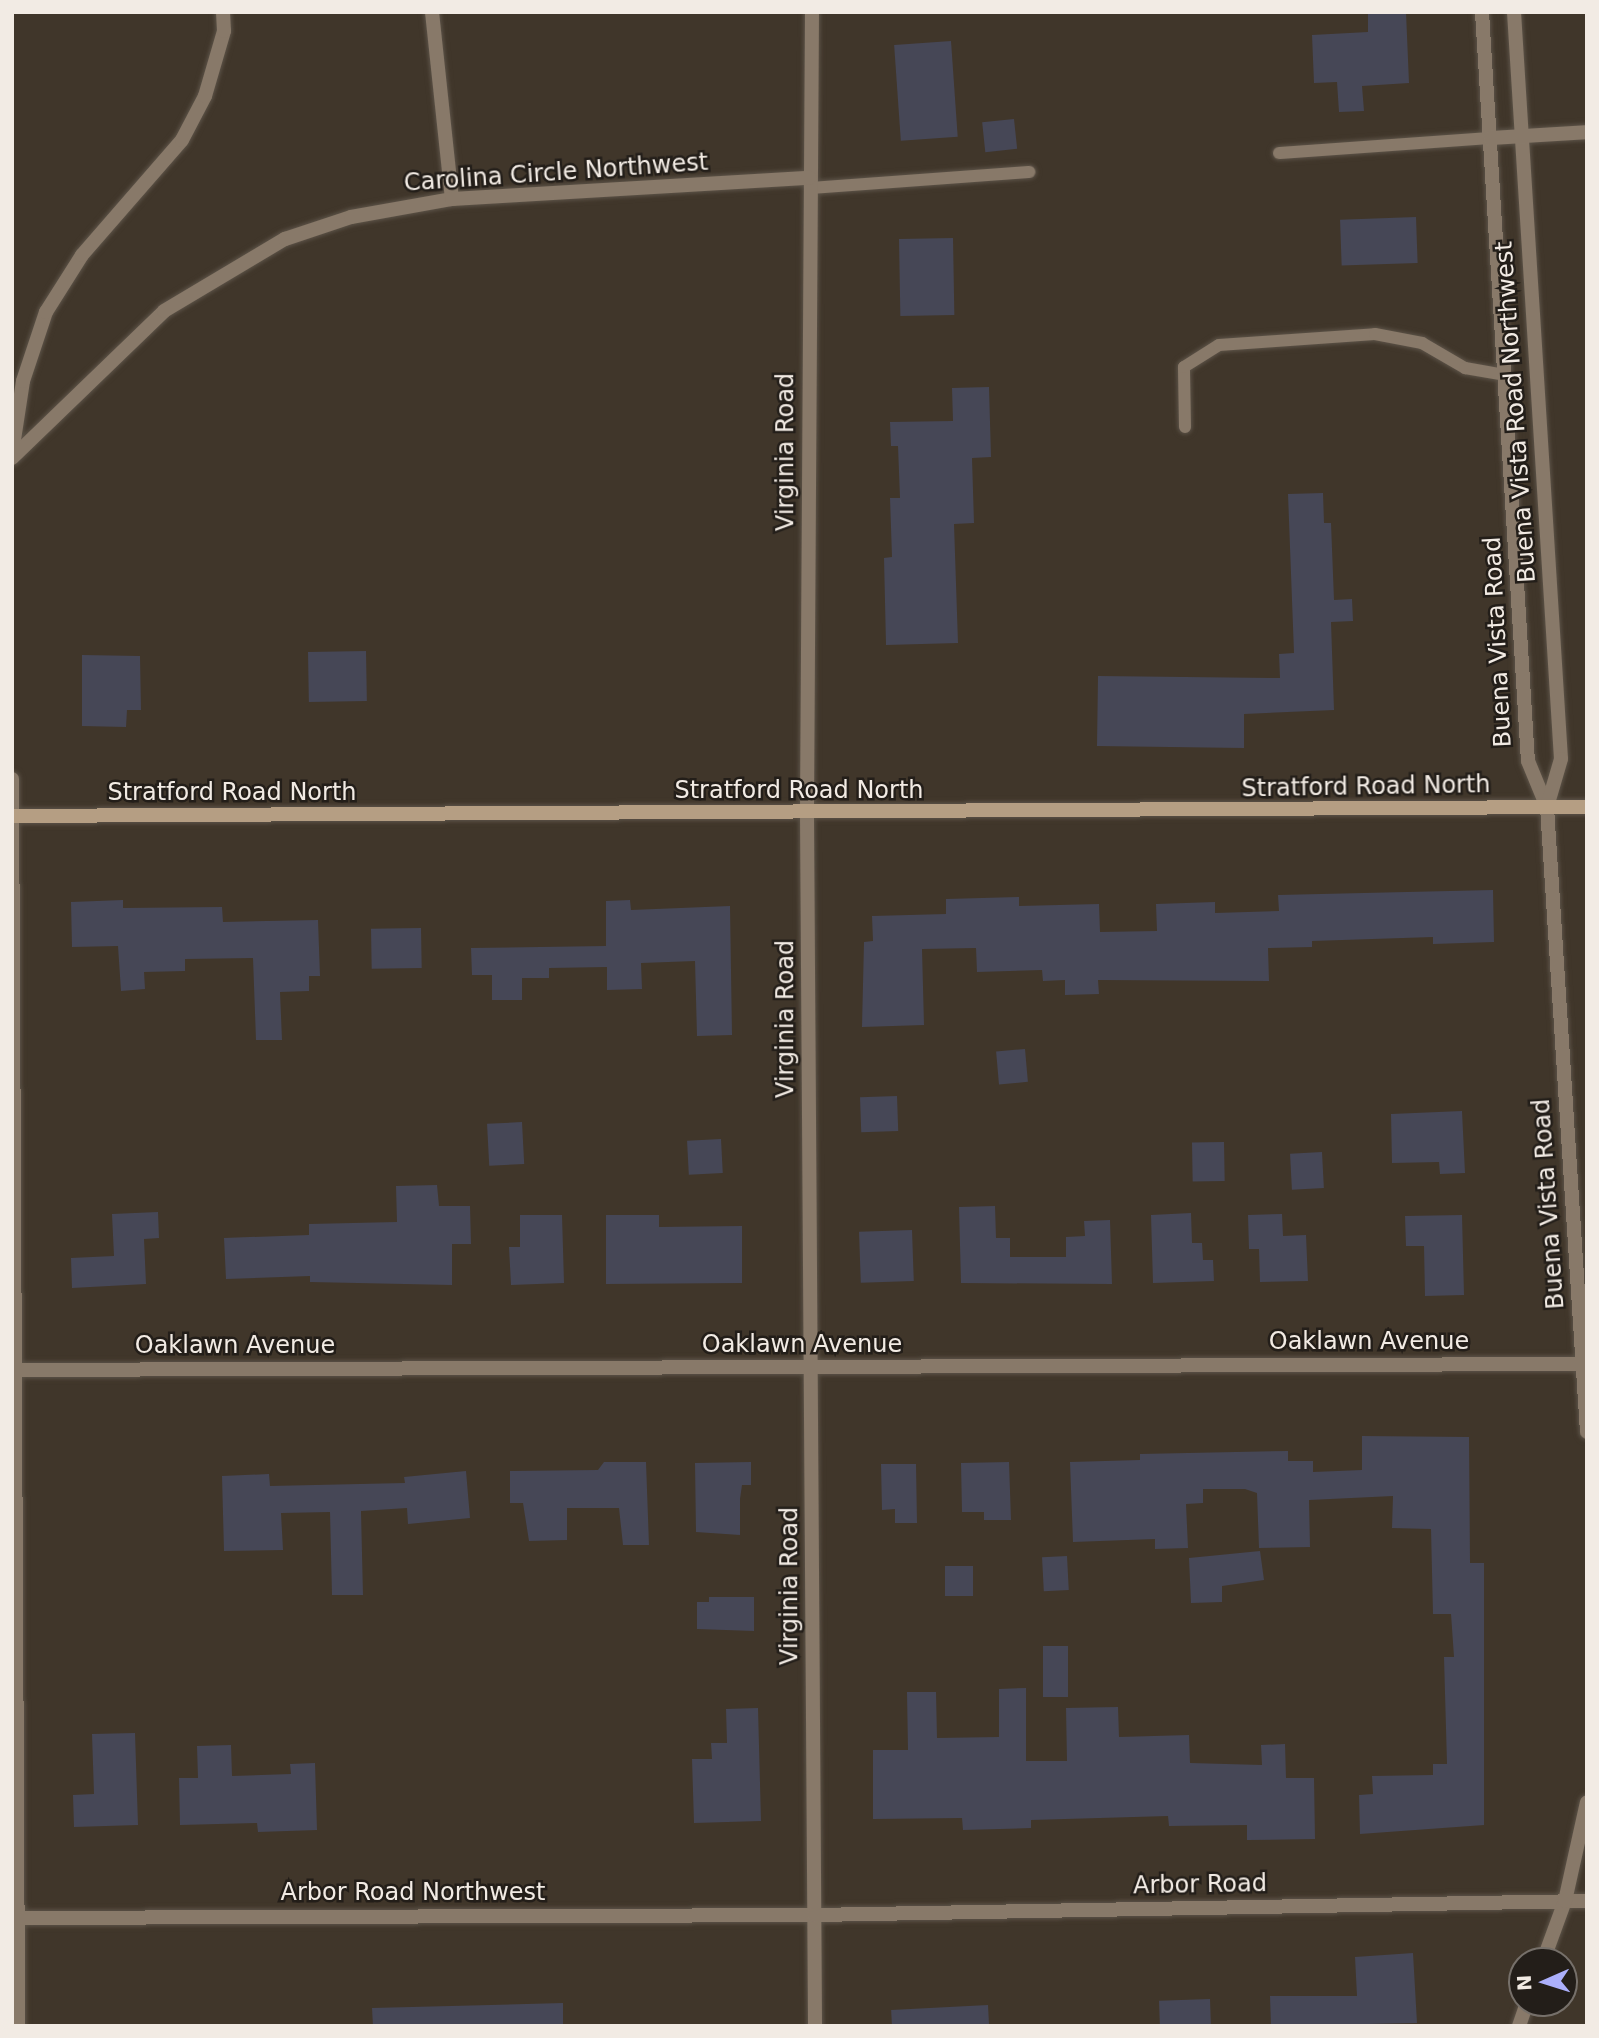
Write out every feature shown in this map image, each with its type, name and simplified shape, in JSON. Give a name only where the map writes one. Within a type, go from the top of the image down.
[{"type":"main road","name":"Stratford Road North","points":[[13,816],[807,815],[1587,807]]},
{"type":"street","points":[[12,456],[23,381],[46,312],[82,255],[182,140],[205,96],[225,31],[223,12]]},
{"type":"street","points":[[432,12],[452,199]]},
{"type":"street","name":"Virginia Road","points":[[812,12],[807,815],[815,2026]]},
{"type":"street","name":"Buena Vista Road","points":[[1482,12],[1528,761],[1547,807],[1587,1432]]},
{"type":"street","name":"Buena Vista Road Northwest","points":[[1514,12],[1561,758],[1547,807]]},
{"type":"street","points":[[1490,138],[1587,132]]},
{"type":"street","name":"Carolina Circle Northwest","points":[[12,456],[116,353],[164,312],[222,273],[285,239],[351,217],[452,199],[809,183]]},
{"type":"street","points":[[12,779],[14,1917],[18,2026]]},
{"type":"street","name":"Oaklawn Avenue","points":[[14,1370],[1584,1364]]},
{"type":"street","points":[[1548,1947],[1565,1901],[1587,1802]]},
{"type":"street","name":"Arbor Road","points":[[814,1915],[1587,1901]]},
{"type":"street","name":"Arbor Road Northwest","points":[[14,1917],[814,1915]]},
{"type":"lane","points":[[1279,153],[1490,138]]},
{"type":"lane","points":[[809,183],[1029,172]]},
{"type":"lane","points":[[1185,427],[1184,367],[1219,345],[1375,334],[1422,343],[1465,368],[1504,375]]},
{"type":"building","points":[[1406,12],[1409,83],[1362,86],[1364,111],[1339,112],[1337,82],[1314,83],[1312,35],[1368,32],[1368,14]]},
{"type":"building","points":[[951,41],[958,137],[901,141],[894,45]]},
{"type":"building","points":[[1014,119],[1017,149],[985,152],[982,122]]},
{"type":"building","points":[[1416,217],[1418,263],[1342,266],[1340,220]]},
{"type":"building","points":[[953,238],[954,315],[900,316],[899,239]]},
{"type":"building","points":[[989,387],[991,457],[972,458],[974,523],[954,524],[958,643],[886,645],[884,558],[892,557],[890,498],[900,498],[898,446],[891,446],[890,422],[953,421],[952,388]]},
{"type":"building","points":[[1323,493],[1324,523],[1331,523],[1334,600],[1352,599],[1353,621],[1331,622],[1334,710],[1244,714],[1244,748],[1097,746],[1098,676],[1280,678],[1279,654],[1294,653],[1288,494]]},
{"type":"building","points":[[366,651],[367,701],[309,702],[308,652]]},
{"type":"building","points":[[82,655],[140,656],[141,710],[127,710],[126,727],[82,726]]},
{"type":"building","points":[[1493,890],[1494,942],[1433,944],[1433,937],[1312,941],[1312,947],[1268,948],[1269,981],[1098,980],[1099,994],[1065,995],[1065,980],[1043,981],[1042,970],[977,972],[976,948],[922,949],[924,1025],[862,1027],[864,942],[873,941],[872,916],[946,914],[946,899],[1019,897],[1019,906],[1099,904],[1100,932],[1157,931],[1156,904],[1215,902],[1215,913],[1279,911],[1278,895]]},
{"type":"building","points":[[123,900],[123,908],[222,907],[223,922],[318,920],[320,976],[309,976],[309,991],[280,992],[282,1040],[256,1040],[253,958],[185,959],[185,971],[144,972],[145,989],[121,991],[118,946],[72,947],[71,902]]},
{"type":"building","points":[[630,900],[631,910],[730,906],[732,1035],[697,1036],[695,961],[641,963],[642,989],[607,990],[607,967],[549,968],[549,978],[522,978],[522,1000],[492,1000],[492,975],[472,975],[471,948],[606,946],[606,901]]},
{"type":"building","points":[[421,928],[422,968],[372,969],[371,929]]},
{"type":"building","points":[[1025,1049],[1028,1082],[999,1084],[996,1052]]},
{"type":"building","points":[[897,1096],[898,1131],[861,1132],[860,1097]]},
{"type":"building","points":[[1462,1111],[1465,1173],[1440,1174],[1439,1162],[1392,1163],[1391,1114]]},
{"type":"building","points":[[522,1122],[524,1164],[489,1166],[487,1124]]},
{"type":"building","points":[[721,1139],[723,1173],[689,1175],[687,1141]]},
{"type":"building","points":[[1224,1142],[1225,1181],[1193,1182],[1192,1143]]},
{"type":"building","points":[[1322,1152],[1324,1188],[1292,1190],[1290,1154]]},
{"type":"building","points":[[437,1185],[439,1206],[470,1206],[471,1244],[452,1244],[452,1285],[310,1282],[310,1276],[226,1279],[224,1238],[309,1235],[309,1224],[397,1222],[396,1186]]},
{"type":"building","points":[[995,1206],[996,1238],[1010,1238],[1010,1257],[1066,1257],[1066,1237],[1085,1236],[1084,1221],[1110,1220],[1112,1284],[961,1283],[959,1207]]},
{"type":"building","points":[[158,1212],[159,1238],[144,1239],[146,1284],[72,1288],[71,1258],[114,1256],[112,1214]]},
{"type":"building","points":[[1191,1213],[1192,1243],[1202,1243],[1203,1260],[1213,1260],[1214,1281],[1153,1283],[1151,1215]]},
{"type":"building","points":[[1282,1214],[1283,1236],[1306,1235],[1308,1281],[1260,1282],[1259,1249],[1249,1249],[1248,1215]]},
{"type":"building","points":[[520,1215],[562,1215],[564,1283],[511,1285],[509,1247],[520,1247]]},
{"type":"building","points":[[606,1215],[659,1215],[659,1227],[742,1226],[742,1283],[606,1284]]},
{"type":"building","points":[[1462,1215],[1464,1295],[1425,1296],[1424,1246],[1406,1246],[1405,1216]]},
{"type":"building","points":[[912,1230],[914,1281],[861,1283],[859,1232]]},
{"type":"building","points":[[1362,1436],[1469,1437],[1470,1563],[1484,1563],[1484,1825],[1360,1834],[1359,1795],[1373,1794],[1372,1776],[1433,1775],[1433,1764],[1447,1764],[1444,1657],[1454,1657],[1451,1614],[1433,1614],[1431,1529],[1392,1528],[1393,1496],[1309,1500],[1310,1547],[1259,1548],[1257,1493],[1245,1489],[1203,1489],[1203,1503],[1186,1504],[1188,1548],[1155,1549],[1155,1539],[1073,1542],[1070,1462],[1140,1460],[1140,1454],[1288,1451],[1288,1461],[1313,1461],[1313,1472],[1362,1470]]},
{"type":"building","points":[[604,1462],[646,1462],[649,1545],[623,1545],[619,1508],[567,1508],[567,1540],[529,1541],[523,1503],[510,1503],[510,1471],[598,1470]]},
{"type":"building","points":[[751,1462],[751,1485],[742,1485],[740,1535],[696,1532],[695,1463]]},
{"type":"building","points":[[1009,1462],[1011,1520],[984,1520],[984,1512],[962,1512],[961,1463]]},
{"type":"building","points":[[881,1464],[916,1464],[917,1523],[895,1523],[895,1509],[882,1510]]},
{"type":"building","points":[[466,1471],[470,1518],[408,1524],[407,1508],[361,1511],[363,1595],[332,1595],[330,1512],[281,1513],[283,1550],[224,1551],[222,1476],[269,1474],[270,1486],[405,1483],[404,1477]]},
{"type":"building","points":[[1260,1551],[1264,1580],[1222,1586],[1222,1602],[1191,1603],[1189,1558]]},
{"type":"building","points":[[1067,1556],[1069,1590],[1044,1591],[1042,1557]]},
{"type":"building","points":[[945,1566],[973,1566],[973,1596],[945,1596]]},
{"type":"building","points":[[709,1597],[754,1597],[754,1631],[697,1629],[697,1602],[709,1602]]},
{"type":"building","points":[[1043,1646],[1068,1646],[1068,1697],[1043,1697]]},
{"type":"building","points":[[1026,1688],[1026,1761],[1067,1761],[1066,1708],[1118,1707],[1119,1737],[1189,1735],[1190,1763],[1262,1765],[1261,1745],[1285,1744],[1286,1778],[1314,1778],[1315,1839],[1247,1840],[1247,1825],[1169,1826],[1168,1816],[1031,1820],[1031,1828],[963,1830],[962,1818],[873,1819],[873,1750],[908,1750],[907,1692],[936,1692],[937,1738],[999,1737],[999,1689]]},
{"type":"building","points":[[758,1708],[761,1821],[694,1823],[692,1759],[712,1759],[711,1743],[727,1743],[726,1709]]},
{"type":"building","points":[[135,1733],[138,1825],[74,1827],[73,1795],[94,1794],[92,1734]]},
{"type":"building","points":[[231,1745],[232,1776],[291,1774],[290,1764],[315,1763],[317,1830],[258,1832],[257,1823],[180,1825],[179,1778],[198,1778],[197,1746]]},
{"type":"building","points":[[1413,1953],[1417,2023],[1271,2026],[1270,1996],[1357,1996],[1355,1957]]},
{"type":"building","points":[[1210,1999],[1211,2026],[1160,2026],[1159,2001]]},
{"type":"building","points":[[563,2003],[563,2026],[373,2026],[372,2008]]},
{"type":"building","points":[[988,2005],[989,2026],[892,2026],[891,2010]]}]
